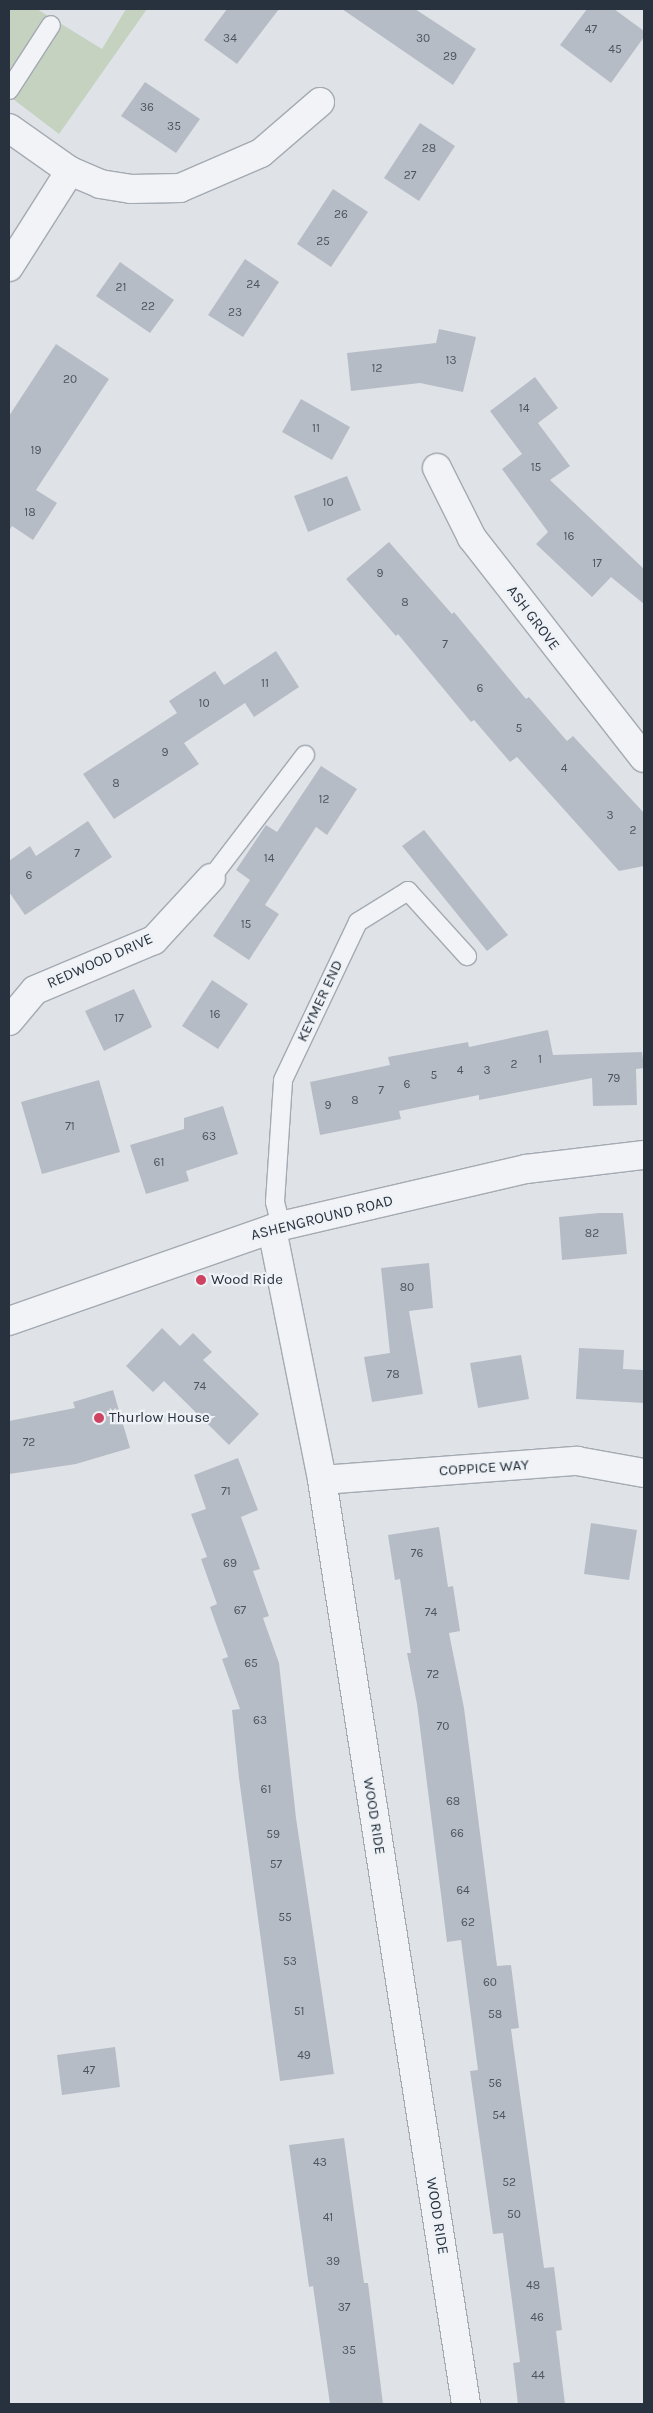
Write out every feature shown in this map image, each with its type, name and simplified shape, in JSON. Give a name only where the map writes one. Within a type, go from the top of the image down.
[{"type":"street","points":[[9,128],[70,171],[100,184],[131,189],[180,188],[261,153],[320,102]]},
{"type":"street","points":[[9,267],[70,171]]},
{"type":"street","name":"ASH GROVE","points":[[437,468],[472,538],[644,758]]},
{"type":"street","name":"REDWOOD DRIVE","points":[[9,1022],[35,990],[154,940],[211,878]]},
{"type":"street","name":"ASHENGROUND ROAD","points":[[9,1320],[277,1227],[526,1168],[644,1154]]},
{"type":"street","name":"WOOD RIDE","points":[[277,1227],[322,1480],[466,2404]]},
{"type":"street","name":"COPPICE WAY","points":[[322,1480],[577,1461],[644,1473]]},
{"type":"lane","points":[[9,90],[52,25]]},
{"type":"lane","points":[[211,878],[305,755]]},
{"type":"lane","name":"KEYMER END","points":[[277,1227],[274,1202],[283,1080],[358,922],[408,890],[466,956]]},
{"type":"green space","points":[[9,9],[37,9],[102,49],[126,9],[147,9],[59,134],[9,96]]},
{"type":"building","points":[[227,9],[279,9],[237,64],[204,40]]},
{"type":"building","points":[[342,9],[415,9],[476,49],[453,85]]},
{"type":"building","points":[[587,9],[614,9],[644,31],[644,37],[611,83],[560,45]]},
{"type":"building","points":[[145,82],[200,119],[176,153],[121,116]]},
{"type":"building","points":[[420,123],[455,146],[419,201],[384,178]]},
{"type":"building","points":[[333,189],[368,212],[331,267],[297,244]]},
{"type":"building","points":[[245,259],[279,282],[243,337],[208,315]]},
{"type":"building","points":[[120,262],[174,300],[150,333],[96,296]]},
{"type":"building","points":[[439,329],[476,337],[463,392],[420,383],[351,391],[347,353],[436,343]]},
{"type":"building","points":[[56,344],[109,379],[36,490],[57,503],[33,540],[12,526],[9,531],[9,416]]},
{"type":"building","points":[[535,377],[558,408],[538,423],[570,466],[550,480],[644,569],[644,604],[611,577],[592,597],[536,544],[548,532],[502,469],[522,454],[490,411]]},
{"type":"building","points":[[301,399],[350,427],[332,460],[282,432]]},
{"type":"building","points":[[347,476],[361,510],[308,532],[294,496]]},
{"type":"building","points":[[389,542],[452,614],[454,612],[526,699],[529,697],[567,741],[573,736],[644,813],[644,866],[619,871],[517,757],[510,762],[474,720],[471,722],[398,634],[396,636],[346,579]]},
{"type":"building","points":[[276,651],[299,687],[254,717],[245,703],[184,743],[199,764],[114,819],[83,774],[177,713],[169,701],[215,671],[224,685]]},
{"type":"building","points":[[321,766],[357,789],[327,835],[316,827],[265,905],[279,914],[249,960],[213,936],[250,880],[236,870],[266,825],[277,832]]},
{"type":"building","points":[[88,821],[112,857],[25,915],[9,892],[9,861],[30,846],[36,856]]},
{"type":"building","points":[[424,830],[508,935],[487,951],[402,846]]},
{"type":"building","points":[[212,980],[248,1004],[218,1049],[182,1026]]},
{"type":"building","points":[[134,989],[152,1027],[104,1051],[85,1011]]},
{"type":"building","points":[[548,1030],[553,1055],[642,1052],[644,1068],[636,1069],[637,1105],[593,1106],[592,1078],[479,1100],[479,1095],[399,1111],[401,1119],[320,1135],[310,1082],[390,1065],[388,1057],[468,1042],[469,1047]]},
{"type":"building","points":[[99,1080],[120,1152],[42,1174],[21,1102]]},
{"type":"building","points":[[223,1106],[238,1154],[186,1171],[189,1181],[146,1194],[130,1145],[184,1129],[184,1118]]},
{"type":"building","points":[[623,1213],[627,1254],[562,1260],[559,1217]]},
{"type":"building","points":[[429,1263],[433,1308],[409,1311],[423,1394],[372,1402],[364,1357],[390,1353],[381,1268]]},
{"type":"building","points":[[162,1328],[180,1346],[193,1333],[212,1352],[203,1360],[259,1414],[229,1445],[164,1381],[153,1392],[126,1366]]},
{"type":"building","points":[[579,1348],[624,1350],[623,1369],[644,1370],[644,1403],[576,1399]]},
{"type":"building","points":[[521,1355],[529,1399],[478,1408],[470,1363]]},
{"type":"building","points":[[113,1390],[130,1448],[76,1464],[9,1474],[9,1421],[75,1408],[73,1402]]},
{"type":"building","points":[[238,1458],[258,1510],[241,1517],[260,1569],[253,1571],[269,1616],[263,1618],[279,1663],[296,1818],[334,2074],[280,2081],[239,1778],[232,1710],[240,1709],[222,1659],[228,1657],[210,1607],[217,1604],[201,1559],[207,1557],[191,1514],[206,1509],[194,1475]]},
{"type":"building","points":[[591,1523],[637,1530],[629,1580],[584,1574]]},
{"type":"building","points":[[439,1527],[448,1587],[453,1586],[460,1631],[449,1633],[464,1708],[497,1966],[511,1965],[519,2028],[511,2029],[544,2268],[554,2267],[562,2330],[556,2331],[565,2404],[518,2404],[513,2363],[520,2362],[503,2233],[493,2234],[470,2071],[478,2070],[461,1940],[447,1942],[417,1704],[407,1653],[411,1653],[400,1579],[395,1580],[388,1535]]},
{"type":"building","points":[[115,2047],[120,2087],[62,2095],[57,2055]]},
{"type":"building","points":[[344,2138],[364,2283],[368,2283],[383,2404],[330,2404],[313,2286],[309,2287],[289,2145]]},
{"type":"place","name":"Wood Ride","points":[[201,1280]]},
{"type":"place","name":"Thurlow House","points":[[99,1418]]}]
